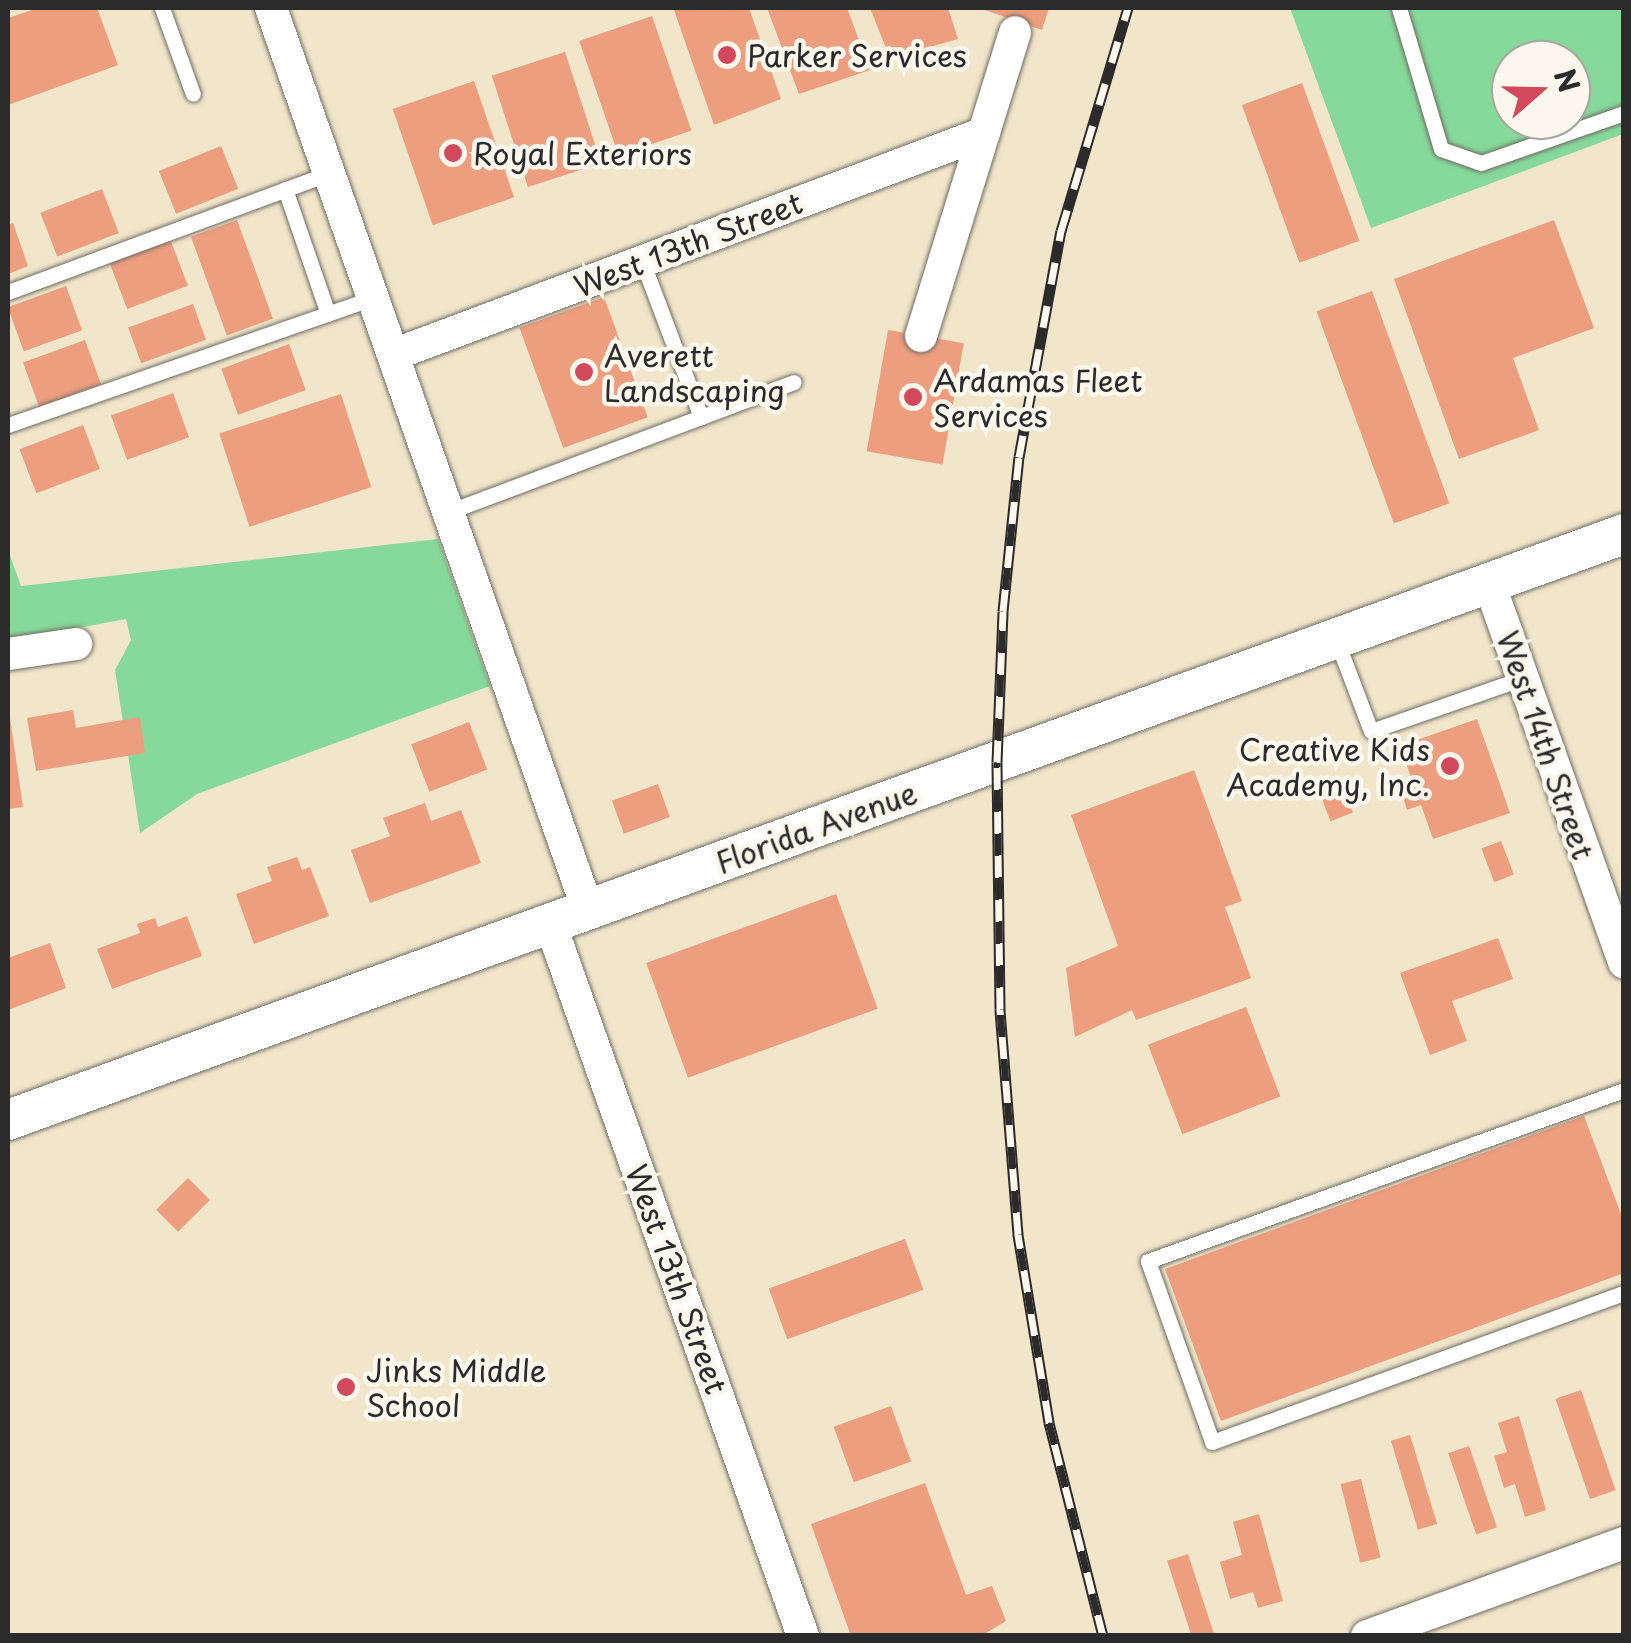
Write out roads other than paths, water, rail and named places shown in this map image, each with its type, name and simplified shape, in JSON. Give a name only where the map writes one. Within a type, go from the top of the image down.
[{"type":"street","points":[[271,8],[588,910]]},
{"type":"street","points":[[921,336],[1015,32]]},
{"type":"street","name":"West 13th Street","points":[[394,355],[984,133]]},
{"type":"street","name":"Florida Avenue","points":[[8,1120],[1624,534]]},
{"type":"street","name":"West 14th Street","points":[[1489,583],[1624,963]]},
{"type":"street","points":[[8,654],[76,644]]},
{"type":"street","name":"West 13th Street","points":[[550,923],[803,1636]]},
{"type":"street","points":[[1368,1636],[1624,1544]]},
{"type":"lane","points":[[162,8],[193,94]]},
{"type":"lane","points":[[1400,8],[1441,150],[1481,162],[1624,113]]},
{"type":"lane","points":[[8,292],[329,172]]},
{"type":"lane","points":[[285,189],[328,314]]},
{"type":"lane","points":[[642,261],[702,417]]},
{"type":"lane","points":[[8,425],[373,298]]},
{"type":"lane","points":[[448,512],[794,382]]},
{"type":"lane","points":[[1336,639],[1371,730],[1523,678]]},
{"type":"lane","points":[[1624,1090],[1148,1261],[1212,1442],[1624,1293]]},
{"type":"railway","points":[[1103,1636],[1049,1422],[1018,1234],[1000,1009],[997,762],[1003,611],[1019,457],[1061,231],[1128,8]]},
{"type":"place","name":"Parker Services","points":[[727,55]]},
{"type":"place","name":"Royal Exteriors","points":[[453,153]]},
{"type":"place","name":"Averett Landscaping","points":[[584,372]]},
{"type":"place","name":"Ardamas Fleet Services","points":[[913,397]]},
{"type":"place","name":"Creative Kids Academy, Inc.","points":[[1450,766]]},
{"type":"place","name":"Jinks Middle School","points":[[346,1387]]}]
